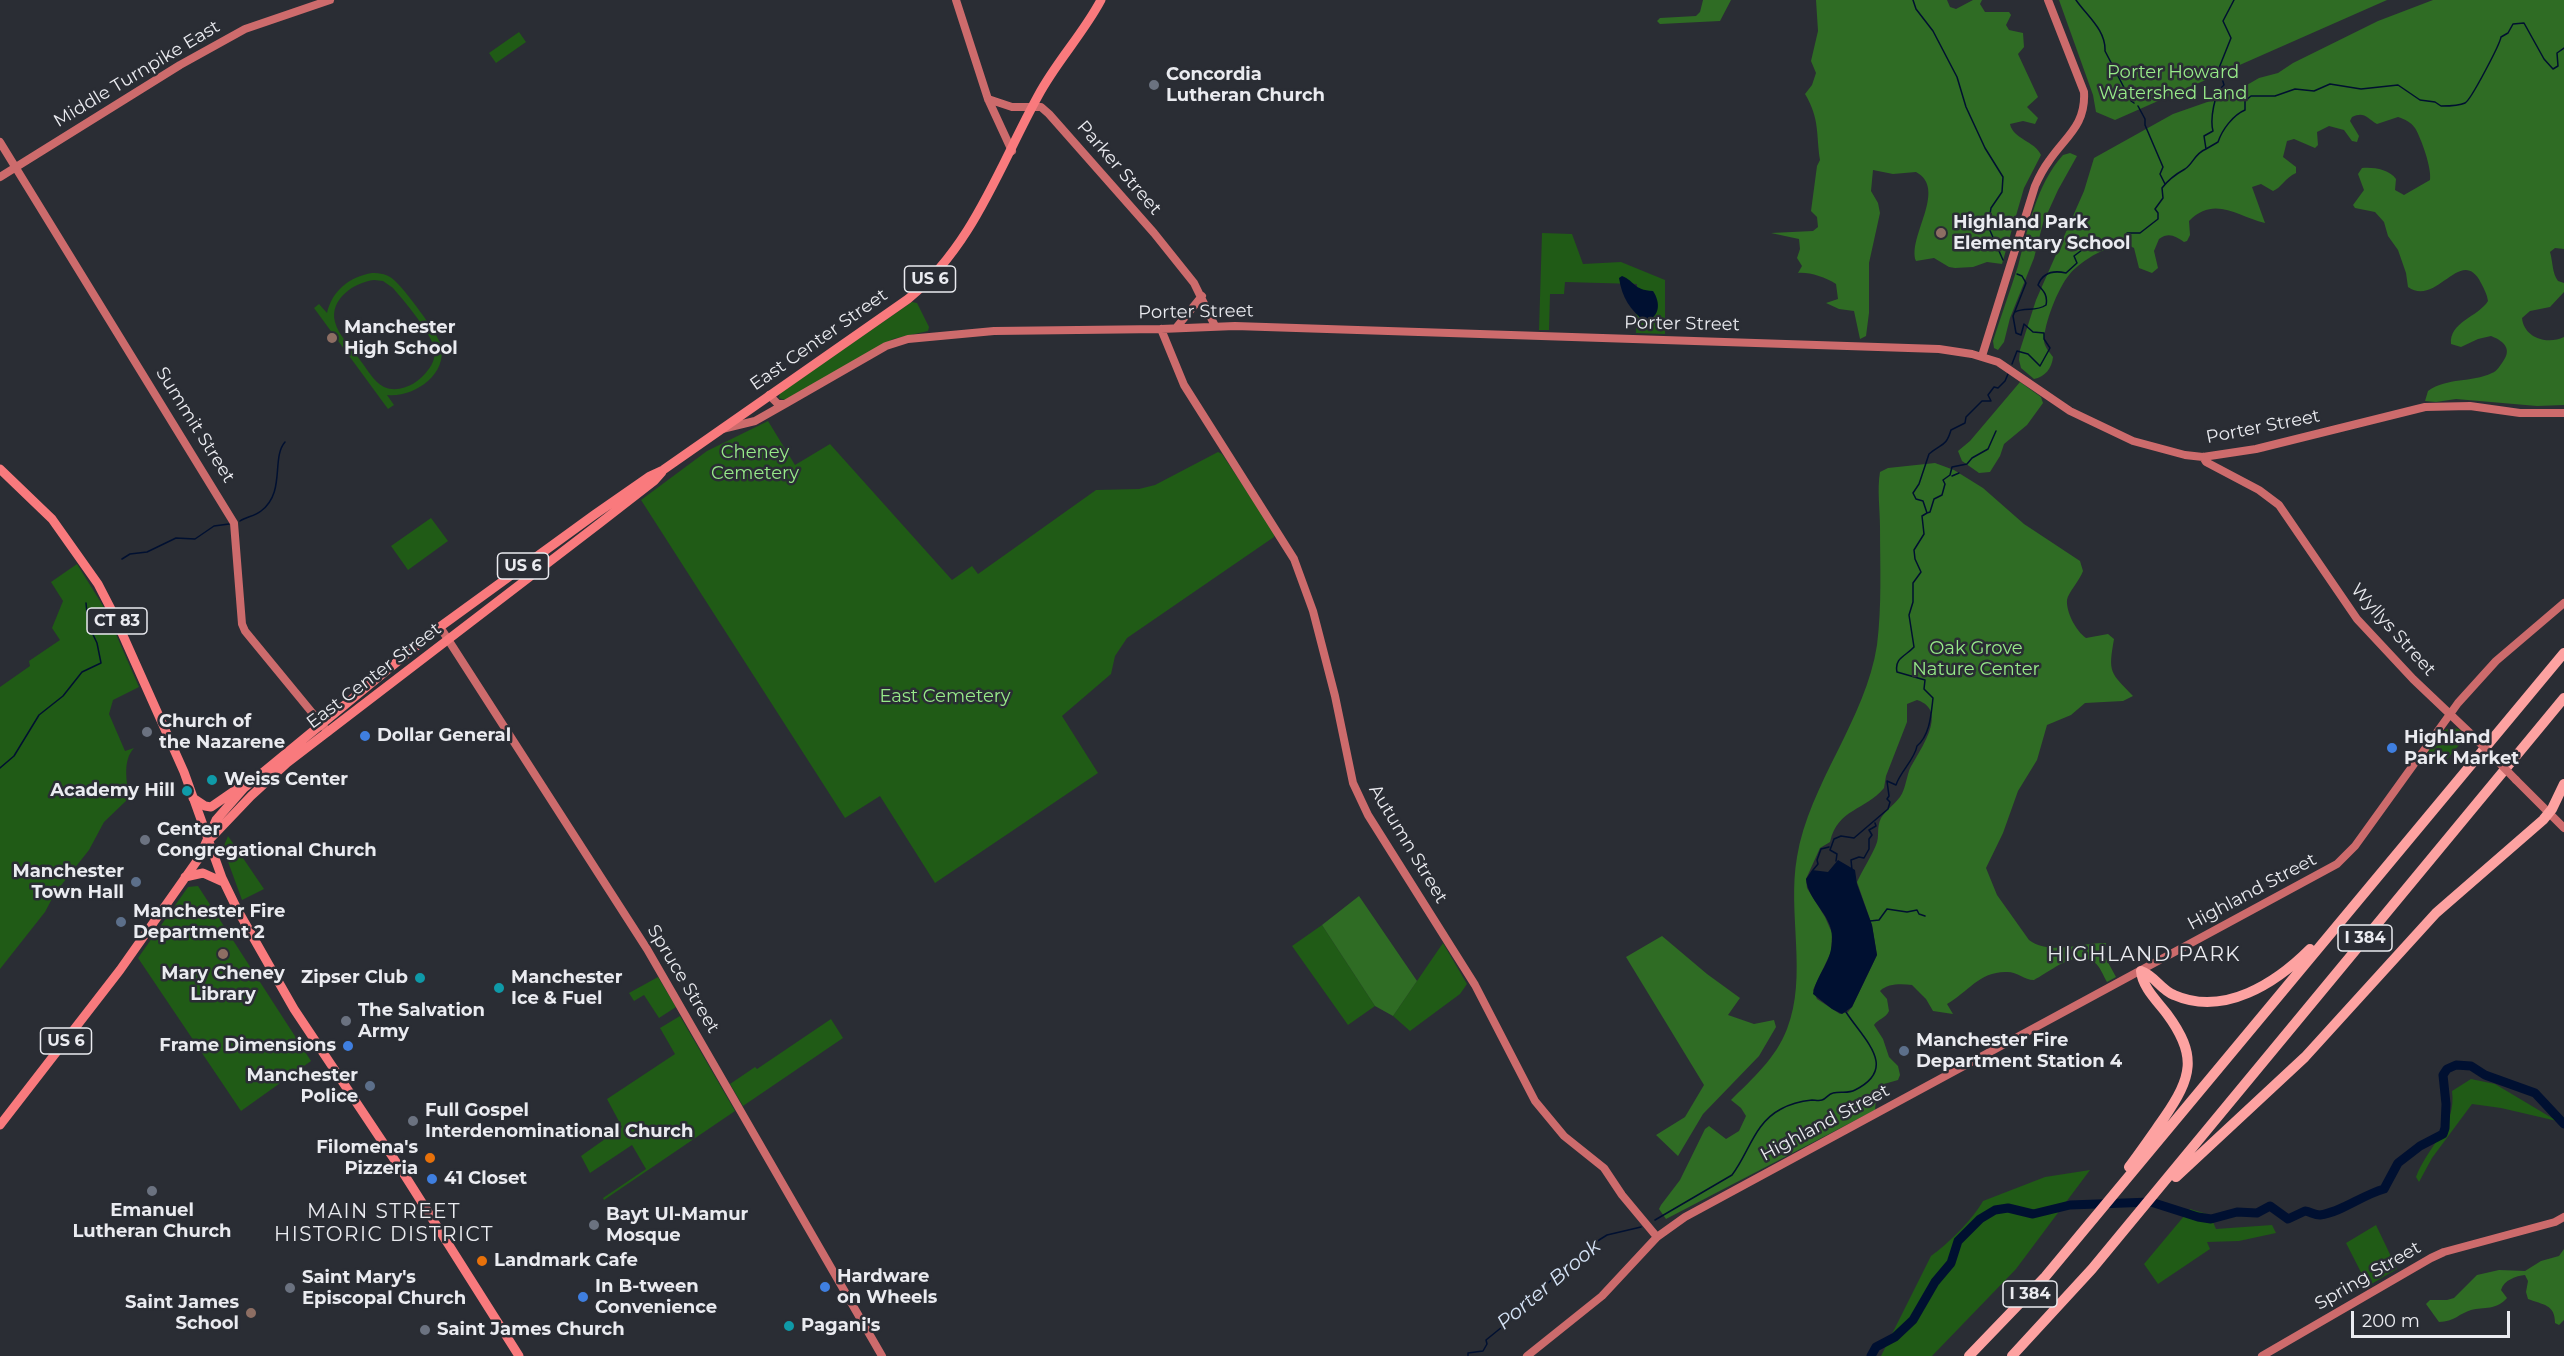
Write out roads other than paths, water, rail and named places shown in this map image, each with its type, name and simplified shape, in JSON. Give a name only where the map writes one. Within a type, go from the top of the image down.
[{"type":"highway","name":"I 384","points":[[1969,1356],[2026,1298],[2087,1228],[2100,1212],[2105,1198],[2564,653]]},
{"type":"highway","name":"I 384","points":[[2012,1356],[2170,1179],[2564,698]]},
{"type":"highway","points":[[2170,1179],[2305,1057],[2436,913],[2549,813],[2564,784]]},
{"type":"highway","points":[[2141,971],[2148,974],[2164,990],[2187,1000],[2213,1002],[2234,998],[2280,975],[2347,913]]},
{"type":"highway","points":[[2123,1179],[2176,1100],[2188,1071],[2188,1053],[2184,1040],[2144,982],[2141,971]]},
{"type":"main road","name":"East Center Street","points":[[208,841],[216,820],[251,781],[440,627],[594,514],[650,476],[663,470],[908,299],[933,278],[977,216],[1033,106],[1101,0]]},
{"type":"main road","name":"CT 83","points":[[0,469],[50,517],[97,581],[135,660],[194,798],[223,882],[294,1009],[402,1171],[519,1356]]},
{"type":"main road","name":"East Center Street","points":[[208,841],[259,789],[328,732],[654,481],[663,470]]},
{"type":"main road","points":[[194,798],[205,806],[212,806],[251,781],[259,789]]},
{"type":"main road","name":"US 6","points":[[0,1125],[111,982],[208,841]]},
{"type":"main road","points":[[185,877],[203,873],[223,882]]},
{"type":"street","name":"Middle Turnpike East","points":[[0,177],[180,65],[245,29],[330,0]]},
{"type":"street","points":[[956,0],[988,99],[1012,151]]},
{"type":"street","points":[[1982,357],[2035,186],[2048,163],[2079,125],[2085,108],[2084,92],[2048,0]]},
{"type":"street","points":[[988,99],[1012,107],[1033,106]]},
{"type":"street","name":"Parker Street","points":[[1033,106],[1041,107],[1049,114],[1162,244],[1202,296],[1215,326]]},
{"type":"street","name":"Summit Street","points":[[0,142],[233,521],[242,624],[245,631],[328,732]]},
{"type":"street","points":[[1176,328],[1202,296]]},
{"type":"street","name":"Porter Street","points":[[719,429],[746,424],[886,346],[908,339],[994,331],[1215,326],[1939,349],[1982,357],[2015,372],[2070,411],[2107,430],[2153,448],[2203,457],[2256,449],[2426,407],[2470,406],[2520,413],[2564,413]]},
{"type":"street","name":"Autumn Street","points":[[1161,329],[1184,385],[1294,559],[1313,611],[1335,696],[1353,783],[1368,815],[1476,987],[1534,1101],[1564,1136],[1604,1168],[1622,1195],[1657,1237]]},
{"type":"street","points":[[769,395],[778,404],[785,404]]},
{"type":"street","name":"Wyllys Street","points":[[2203,457],[2206,462],[2259,490],[2279,505],[2357,619],[2406,673],[2473,736],[2564,828]]},
{"type":"street","name":"Highland Street","points":[[1527,1356],[1602,1296],[1657,1237],[1699,1209],[2344,859],[2449,713],[2496,662],[2564,603]]},
{"type":"street","name":"Spruce Street","points":[[440,627],[647,949],[882,1356]]},
{"type":"street","name":"Spring Street","points":[[2262,1356],[2444,1252],[2555,1222],[2564,1217]]},
{"type":"water","points":[[1622,276],[1642,289],[1653,291],[1658,309],[1650,320],[1645,322],[1628,303],[1620,285],[1619,278]]},
{"type":"water","points":[[1838,860],[1855,870],[1857,884],[1872,925],[1877,955],[1852,1007],[1842,1014],[1813,994],[1830,954],[1832,937],[1828,922],[1811,894],[1806,879],[1812,870],[1828,872]]},
{"type":"waterway","points":[[1913,0],[1916,9],[1933,31],[1957,77],[1966,107],[1985,148],[2003,177],[2002,192],[1991,208],[1988,226],[2003,260]]},
{"type":"waterway","points":[[2076,0],[2099,30],[2105,51],[2134,103]]},
{"type":"waterway","points":[[2015,312],[2046,305],[2045,294],[2038,285],[2040,281],[2049,273],[2066,273],[2077,263],[2074,256],[2090,244],[2107,238],[2126,243],[2127,233],[2140,233],[2158,219],[2155,209],[2163,198],[2162,188],[2206,149],[2204,136],[2213,131],[2214,106],[2224,85],[2219,68],[2231,38],[2223,21],[2234,0]]},
{"type":"waterway","points":[[2206,149],[2218,142],[2228,123],[2245,110],[2245,101],[2251,96],[2275,96],[2295,89],[2314,91],[2330,84],[2361,89],[2398,85],[2420,100],[2435,102],[2441,106],[2456,105],[2468,100],[2485,72],[2501,37],[2508,33],[2513,24],[2524,23],[2544,59],[2553,69],[2558,66],[2557,53],[2564,48]]},
{"type":"waterway","points":[[2138,106],[2163,167],[2160,174],[2165,184]]},
{"type":"waterway","points":[[2012,364],[2017,351],[2028,354],[2040,366],[2050,348],[2044,339],[2044,333],[2033,332],[2024,324],[2021,335],[2016,333],[2013,316],[2026,283],[2022,276],[2017,274]]},
{"type":"waterway","points":[[1836,861],[1837,854],[1830,850],[1834,839],[1841,836],[1854,838],[1888,809],[1890,802],[1887,799],[1889,796],[1887,781],[1896,785],[1925,736],[1930,718],[1933,698],[1924,689],[1925,680],[1897,672],[1899,660],[1914,647],[1909,615],[1913,602],[1913,583],[1921,572],[1914,550],[1924,534],[1922,516],[1927,513],[1923,501],[1916,499],[1913,493],[1919,484],[1929,454],[1945,442],[1951,430],[1965,423],[1966,417],[1982,401],[1991,401],[1988,395],[1994,387],[1998,388],[2005,381],[2008,374]]},
{"type":"waterway","points":[[1927,513],[1930,512],[1934,499],[1942,495],[1945,484],[1943,480],[1950,475],[1952,467],[1967,464],[1972,458],[1988,449],[1996,431]]},
{"type":"waterway","points":[[240,521],[259,513],[269,503],[276,485],[279,457],[285,442]]},
{"type":"waterway","points":[[1952,476],[1959,473]]},
{"type":"waterway","points":[[122,559],[130,554],[147,552],[176,538],[195,539],[214,526],[229,524]]},
{"type":"waterway","points":[[0,768],[14,756],[39,715],[63,696],[82,672],[101,663],[97,643],[88,624],[86,603]]},
{"type":"waterway","points":[[1852,870],[1851,860],[1864,858],[1869,849],[1869,839],[1872,835],[1869,830],[1876,826],[1875,823]]},
{"type":"waterway","points":[[1813,870],[1818,864],[1821,849],[1829,847]]},
{"type":"waterway","points":[[1870,921],[1879,920],[1887,909],[1907,912],[1917,910],[1919,914],[1925,916]]},
{"type":"waterway","name":"Porter Brook","points":[[1655,1220],[1732,1175],[1758,1130],[1772,1115],[1796,1103],[1821,1100],[1833,1093],[1852,1091],[1868,1081],[1875,1072],[1874,1053],[1846,1012]]},
{"type":"waterway","points":[[1871,1356],[1876,1347],[1895,1337],[1913,1320],[1935,1282],[1951,1263],[1958,1241],[1980,1219],[1995,1210],[2008,1208],[2033,1214],[2070,1205],[2151,1202],[2211,1219],[2237,1212],[2257,1213],[2270,1206],[2288,1219],[2305,1211],[2318,1215],[2328,1213],[2384,1189],[2398,1163],[2420,1146],[2443,1134],[2446,1104],[2443,1075],[2447,1069],[2456,1065],[2471,1066],[2485,1075],[2535,1093],[2564,1124]]},
{"type":"waterway","name":"Porter Brook","points":[[1468,1356],[1468,1353],[1483,1351],[1487,1344],[1486,1340],[1518,1314],[1529,1299],[1599,1240],[1607,1235],[1641,1227]]},
{"type":"place","name":"Concordia Lutheran Church","points":[[1154,85]]},
{"type":"place","name":"Highland Park Elementary School","points":[[1941,233]]},
{"type":"place","name":"Manchester High School","points":[[332,338]]},
{"type":"place","name":"Church of the Nazarene","points":[[147,732]]},
{"type":"place","name":"Dollar General","points":[[365,736]]},
{"type":"place","name":"Highland Park Market","points":[[2392,748]]},
{"type":"place","name":"Weiss Center","points":[[212,780]]},
{"type":"place","name":"Academy Hill","points":[[187,791]]},
{"type":"place","name":"Center Congregational Church","points":[[145,840]]},
{"type":"place","name":"Manchester Town Hall","points":[[136,882]]},
{"type":"place","name":"Manchester Fire Department 2","points":[[121,922]]},
{"type":"place","name":"Mary Cheney Library","points":[[223,954]]},
{"type":"place","name":"Zipser Club","points":[[420,978]]},
{"type":"place","name":"Manchester Ice & Fuel","points":[[499,988]]},
{"type":"place","name":"The Salvation Army","points":[[346,1021]]},
{"type":"place","name":"Frame Dimensions","points":[[348,1046]]},
{"type":"place","name":"Manchester Fire Department Station 4","points":[[1904,1051]]},
{"type":"place","name":"Manchester Police","points":[[370,1086]]},
{"type":"place","name":"Full Gospel Interdenominational Church","points":[[413,1121]]},
{"type":"place","name":"Filomena's Pizzeria","points":[[430,1158]]},
{"type":"place","name":"41 Closet","points":[[432,1179]]},
{"type":"place","name":"Emanuel Lutheran Church","points":[[152,1191]]},
{"type":"place","name":"Bayt Ul-Mamur Mosque","points":[[594,1225]]},
{"type":"place","name":"Landmark Cafe","points":[[482,1261]]},
{"type":"place","name":"Hardware on Wheels","points":[[825,1287]]},
{"type":"place","name":"Saint Mary's Episcopal Church","points":[[290,1288]]},
{"type":"place","name":"In B-tween Convenience","points":[[583,1297]]},
{"type":"place","name":"Saint James School","points":[[251,1313]]},
{"type":"place","name":"Pagani's","points":[[789,1326]]},
{"type":"place","name":"Saint James Church","points":[[425,1330]]},
{"type":"district","name":"HIGHLAND PARK","points":[[2144,955]]},
{"type":"district","name":"MAIN STREET HISTORIC DISTRICT","points":[[384,1224]]},
{"type":"park label","name":"Porter Howard Watershed Land","points":[[2173,83]]},
{"type":"park label","name":"Cheney Cemetery","points":[[755,463]]},
{"type":"park label","name":"Oak Grove Nature Center","points":[[1976,659]]},
{"type":"park label","name":"East Cemetery","points":[[945,697]]}]
